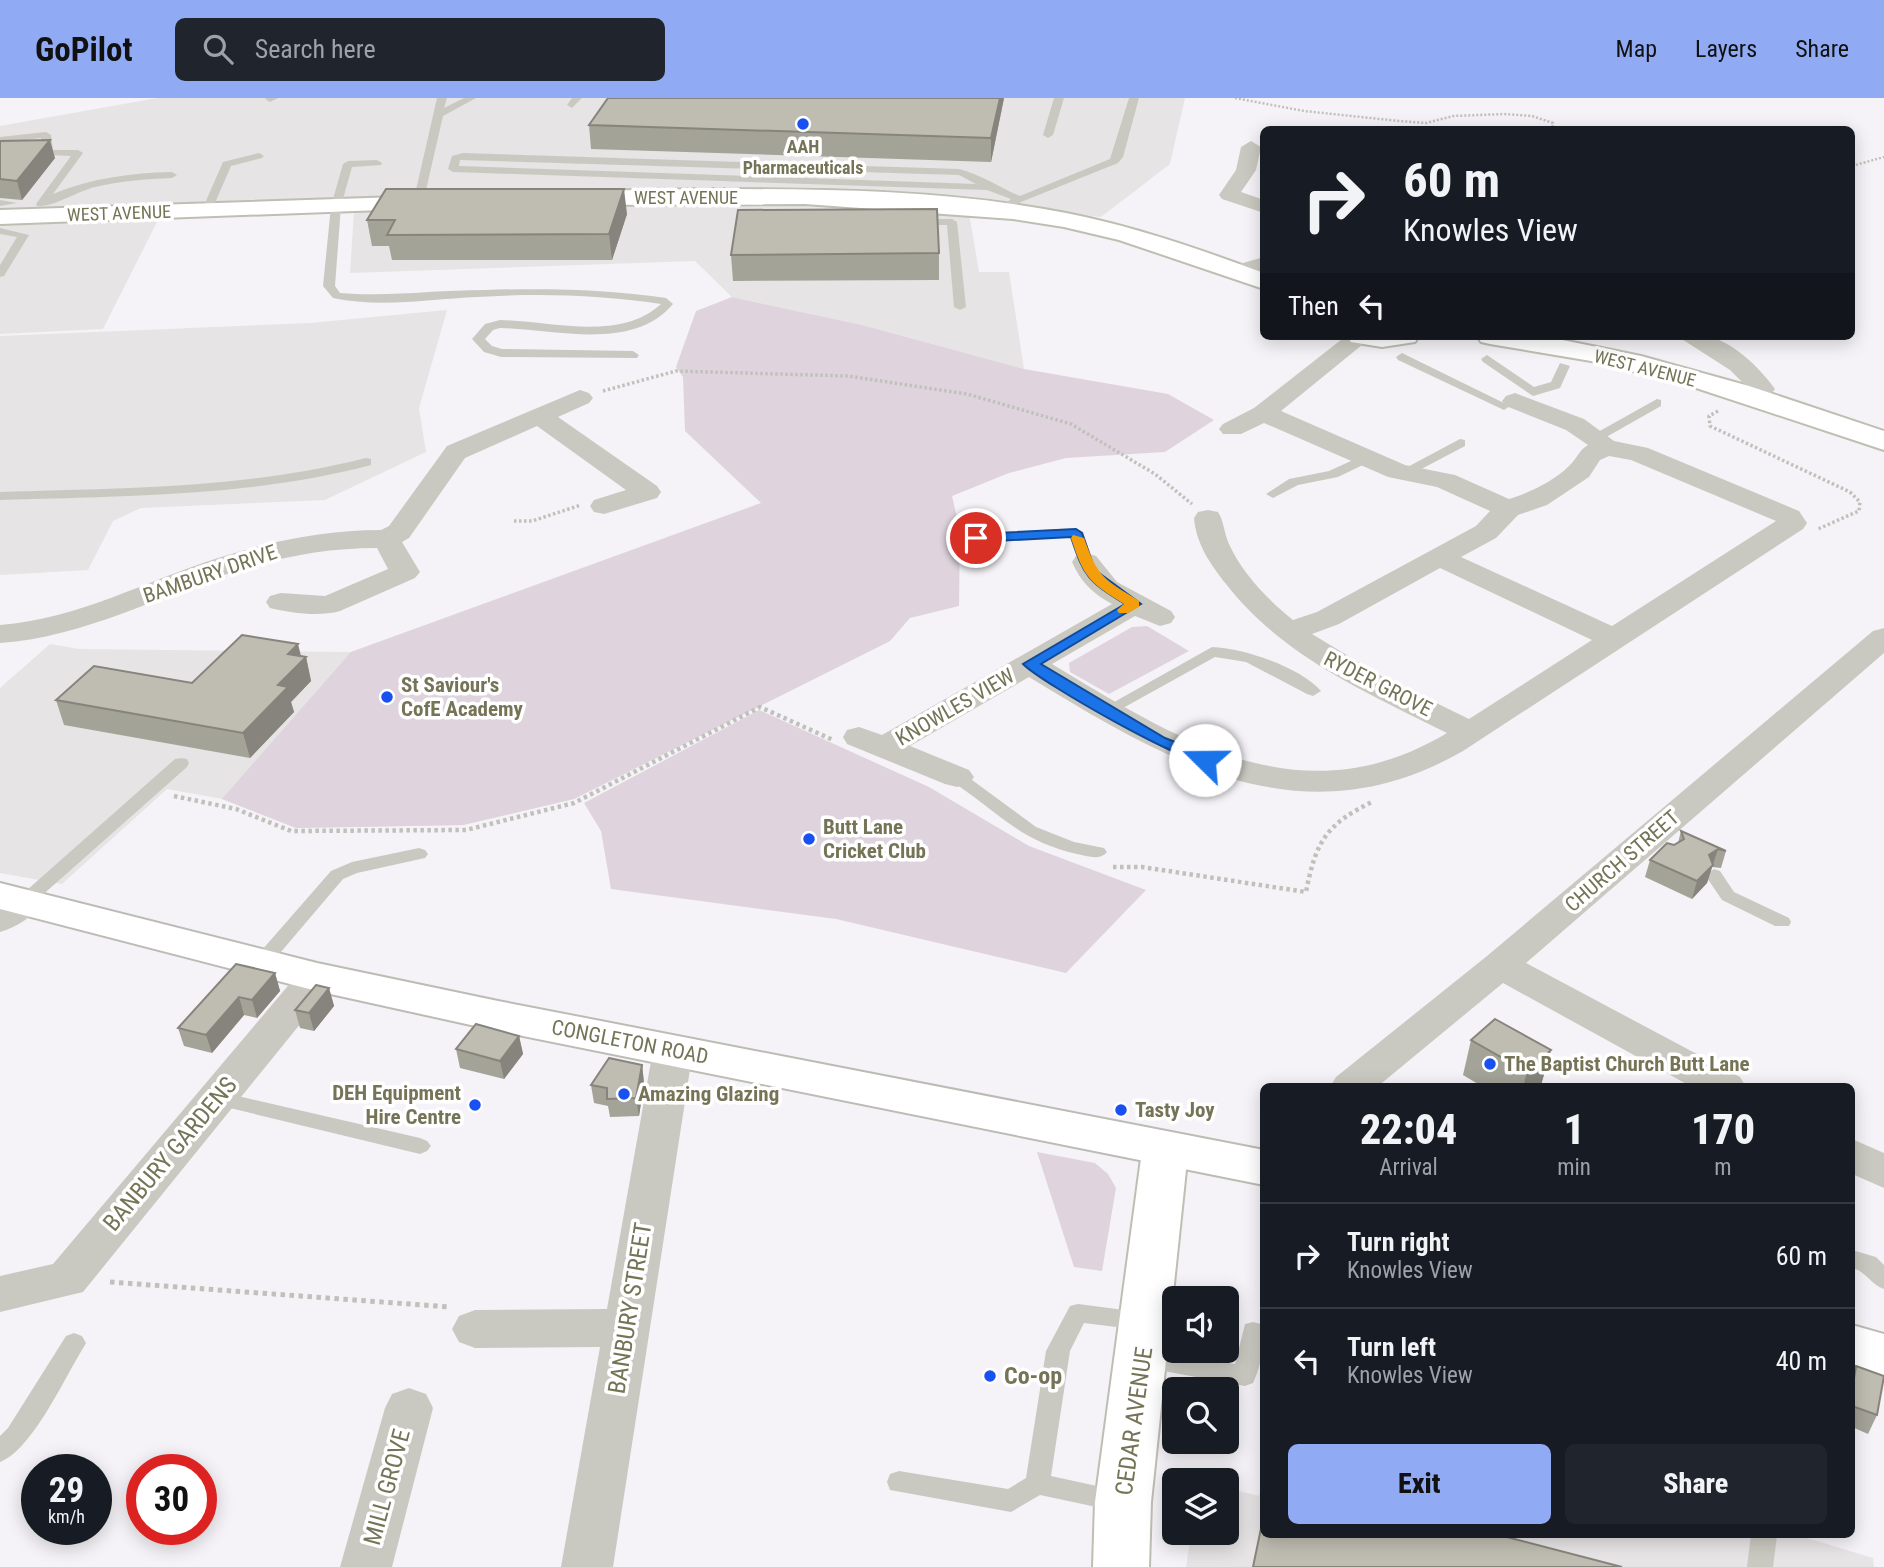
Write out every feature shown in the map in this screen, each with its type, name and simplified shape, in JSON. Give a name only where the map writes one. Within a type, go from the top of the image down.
[{"type":"main road","name":"WEST AVENUE","points":[[555,199],[677,196],[897,211],[1009,205],[1081,223],[1260,281]]},
{"type":"main road","name":"WEST AVENUE","points":[[16,209],[207,210],[446,202]]},
{"type":"main road","points":[[1385,340],[1404,346]]},
{"type":"main road","name":"WEST AVENUE","points":[[1489,347],[1634,363],[1757,396],[1884,441]]},
{"type":"main road","name":"CONGLETON ROAD","points":[[8,906],[498,1016],[1165,1151],[1260,1167]]},
{"type":"main road","name":"CEDAR AVENUE","points":[[1121,1567],[1123,1502],[1145,1340],[1165,1151]]},
{"type":"main road","points":[[1855,1347],[1884,1355]]},
{"type":"street","points":[[1251,147],[1246,170],[1229,195],[1260,205]]},
{"type":"street","points":[[1237,272],[1260,265]]},
{"type":"street","points":[[1231,429],[1263,413],[1356,340]]},
{"type":"street","points":[[1695,340],[1749,373],[1762,388],[1757,396]]},
{"type":"street","points":[[281,603],[329,606],[405,572],[386,539],[399,532],[456,452],[580,398]]},
{"type":"street","points":[[1030,664],[1160,741],[1224,766],[1298,779],[1352,778],[1396,770],[1440,753],[1469,732],[1559,678],[1739,554],[1793,523],[1789,517],[1639,454],[1600,442],[1518,400]]},
{"type":"street","points":[[1263,413],[1397,471],[1408,471],[1445,481],[1508,509],[1547,492],[1580,471],[1600,442]]},
{"type":"street","points":[[539,416],[659,488],[604,506]]},
{"type":"street","name":"RYDER GROVE","points":[[1289,632],[1328,618],[1486,532],[1508,509]]},
{"type":"street","name":"RYDER GROVE","points":[[1209,518],[1209,534],[1217,550],[1270,618],[1319,654],[1469,732]]},
{"type":"street","name":"BAMBURY DRIVE","points":[[0,634],[28,632],[80,620],[228,564],[296,546],[355,539],[386,539]]},
{"type":"street","points":[[1217,550],[1249,548]]},
{"type":"street","points":[[1439,557],[1613,639]]},
{"type":"street","name":"KNOWLES VIEW","points":[[957,777],[872,742],[1147,610],[1103,585],[1089,571],[1086,562]]},
{"type":"street","name":"CHURCH STREET","points":[[1360,1083],[1500,965],[1869,668],[1884,637]]},
{"type":"street","points":[[1500,965],[1719,1083]]},
{"type":"street","name":"BANBURY GARDENS","points":[[67,1279],[317,976]]},
{"type":"street","name":"BANBURY STREET","points":[[587,1567],[673,1050]]},
{"type":"street","points":[[1855,1157],[1884,1172]]},
{"type":"street","points":[[0,1294],[67,1279]]},
{"type":"street","points":[[475,1329],[627,1328]]},
{"type":"street","name":"MILL GROVE","points":[[366,1567],[409,1408]]},
{"type":"lane","points":[[418,203],[442,98]]},
{"type":"lane","points":[[438,115],[471,98]]},
{"type":"lane","points":[[1048,135],[1059,98]]},
{"type":"lane","points":[[989,187],[453,169],[458,157],[959,172],[968,174],[989,187],[1009,205],[1114,161],[1118,157],[1134,98]]},
{"type":"lane","points":[[0,140],[46,135],[47,150],[51,153],[78,153],[16,209]]},
{"type":"lane","points":[[207,210],[227,164],[236,159],[259,156]]},
{"type":"lane","points":[[562,174],[573,160]]},
{"type":"lane","points":[[377,163],[348,164],[336,206],[329,286],[337,296],[373,299],[484,293],[609,293],[666,301],[663,310],[641,322],[585,332],[500,324],[489,327],[478,339],[488,349],[501,353],[633,355]]},
{"type":"lane","points":[[732,180],[739,165]]},
{"type":"lane","points":[[829,183],[835,168]]},
{"type":"lane","points":[[16,209],[90,185],[128,177],[172,175]]},
{"type":"lane","points":[[866,211],[897,211],[952,222],[960,307]]},
{"type":"lane","points":[[0,231],[24,235],[0,274]]},
{"type":"lane","points":[[0,244],[19,244]]},
{"type":"lane","points":[[1404,346],[1462,388],[1518,400],[1556,385],[1564,366]]},
{"type":"lane","points":[[1489,347],[1518,400]]},
{"type":"lane","points":[[1600,442],[1657,403]]},
{"type":"lane","points":[[1408,471],[1460,443]]},
{"type":"lane","points":[[1273,494],[1294,482],[1333,474],[1367,458]]},
{"type":"lane","points":[[0,496],[267,483],[331,473],[366,462]]},
{"type":"lane","name":"KNOWLES VIEW","points":[[976,538],[1076,533],[1086,562]]},
{"type":"lane","points":[[1108,710],[1212,652],[1231,651],[1251,657],[1312,691]]},
{"type":"lane","points":[[8,906],[181,763]]},
{"type":"lane","points":[[957,777],[977,789],[994,807],[1060,845],[1098,852]]},
{"type":"lane","points":[[262,962],[337,875],[375,862],[419,854]]},
{"type":"lane","points":[[1714,875],[1728,896],[1782,922]]},
{"type":"lane","points":[[216,1098],[420,1146]]},
{"type":"lane","points":[[1855,1260],[1868,1263],[1884,1280]]},
{"type":"lane","points":[[1037,1484],[1058,1351],[1078,1313],[1245,1376],[1253,1331]]},
{"type":"lane","points":[[0,1451],[17,1435],[74,1343]]},
{"type":"lane","points":[[898,1482],[1012,1501],[1037,1484],[1123,1502]]},
{"type":"lane","points":[[1760,1567],[1764,1538]]},
{"type":"path","points":[[1235,98],[1268,105],[1426,123],[1453,116],[1490,114],[1543,117],[1553,123],[1553,126]]},
{"type":"path","points":[[1855,165],[1884,157]]},
{"type":"path","points":[[580,398],[676,371],[849,376],[967,394],[1071,424],[1155,474],[1209,518]]},
{"type":"path","points":[[514,521],[533,520],[587,504],[604,506]]},
{"type":"path","points":[[67,1279],[458,1308],[475,1329]]},
{"type":"shaded area","points":[[157,98],[1185,98],[1170,164],[1101,217],[859,191],[664,188],[0,210],[0,126]]},
{"type":"shaded area","points":[[751,201],[969,213],[979,272],[1009,272],[1024,369],[862,325],[732,297],[695,261],[350,273],[354,212]]},
{"type":"shaded area","points":[[158,220],[103,329],[0,334],[0,224]]},
{"type":"shaded area","points":[[732,297],[862,325],[1024,369],[1168,394],[1214,420],[1165,452],[1066,458],[1009,473],[952,496],[960,531],[959,606],[910,618],[890,641],[574,799],[463,825],[296,828],[222,799],[351,652],[761,503],[685,431],[683,377],[676,367],[696,311]]},
{"type":"shaded area","points":[[447,310],[419,408],[426,452],[325,500],[141,508],[113,521],[88,570],[0,575],[0,336],[310,323]]},
{"type":"shaded area","name":"St Saviour's CofE Academy","points":[[762,503],[890,641],[574,799],[463,825],[296,828],[222,799],[167,789],[62,884],[0,873],[0,688],[50,644],[79,649],[351,652]]},
{"type":"shaded area","points":[[1147,626],[1189,651],[1109,694],[1070,672],[1069,663],[1132,627]]},
{"type":"shaded area","name":"Butt Lane Cricket Club","points":[[759,710],[929,787],[1029,846],[1146,890],[1066,973],[836,919],[611,889],[601,831],[584,803]]},
{"type":"shaded area","points":[[1037,1152],[1095,1163],[1108,1174],[1116,1188],[1102,1271],[1074,1267]]},
{"type":"shaded area","points":[[1239,1491],[1259,1496],[1260,1491],[1260,1538],[1807,1538],[1873,1558],[1874,1567],[1186,1567],[1189,1545],[1239,1545]]},
{"type":"building","points":[[608,98],[1000,98],[991,138],[589,125]]},
{"type":"building","points":[[50,140],[17,181],[0,179],[0,141]]},
{"type":"building","points":[[386,189],[624,189],[609,234],[387,235],[395,220],[367,220]]},
{"type":"building","points":[[937,209],[939,253],[731,255],[738,210]]},
{"type":"building","points":[[242,635],[298,644],[288,654],[306,657],[278,685],[288,687],[243,733],[56,700],[94,666],[192,683]]},
{"type":"building","points":[[1681,831],[1726,851],[1718,849],[1709,855],[1713,865],[1697,881],[1650,860],[1667,843],[1674,845],[1684,839]]},
{"type":"building","points":[[236,964],[275,973],[252,1000],[239,997],[206,1035],[178,1028]]},
{"type":"building","points":[[316,985],[329,988],[309,1013],[295,1010]]},
{"type":"building","points":[[1495,1019],[1551,1050],[1527,1072],[1471,1040]]},
{"type":"building","points":[[476,1024],[519,1036],[500,1061],[456,1049]]},
{"type":"building","points":[[609,1058],[642,1065],[636,1098],[607,1099],[607,1088],[591,1085]]},
{"type":"building","points":[[1856,1366],[1884,1376],[1877,1415],[1855,1407]]},
{"type":"building","points":[[1260,1533],[1260,1538],[1511,1538],[1622,1567],[1253,1567]]},
{"type":"slow traffic","points":[[1078,538],[1089,571],[1103,585],[1134,604],[1124,610]]},
{"type":"place","name":"AAH Pharmaceuticals","points":[[803,124]]},
{"type":"place","name":"St Saviour's CofE Academy","points":[[387,697]]},
{"type":"place","name":"Butt Lane Cricket Club","points":[[809,839]]},
{"type":"place","name":"The Baptist Church Butt Lane","points":[[1490,1064]]},
{"type":"place","name":"Amazing Glazing","points":[[624,1094]]},
{"type":"place","name":"DEH Equipment Hire Centre","points":[[475,1105]]},
{"type":"place","name":"Tasty Joy","points":[[1121,1110]]},
{"type":"place","name":"Co-op","points":[[990,1376]]},
{"type":"route","points":[[976,538],[1076,533],[1089,571],[1103,585],[1134,604],[1030,664],[1160,741],[1205,760]]}]
